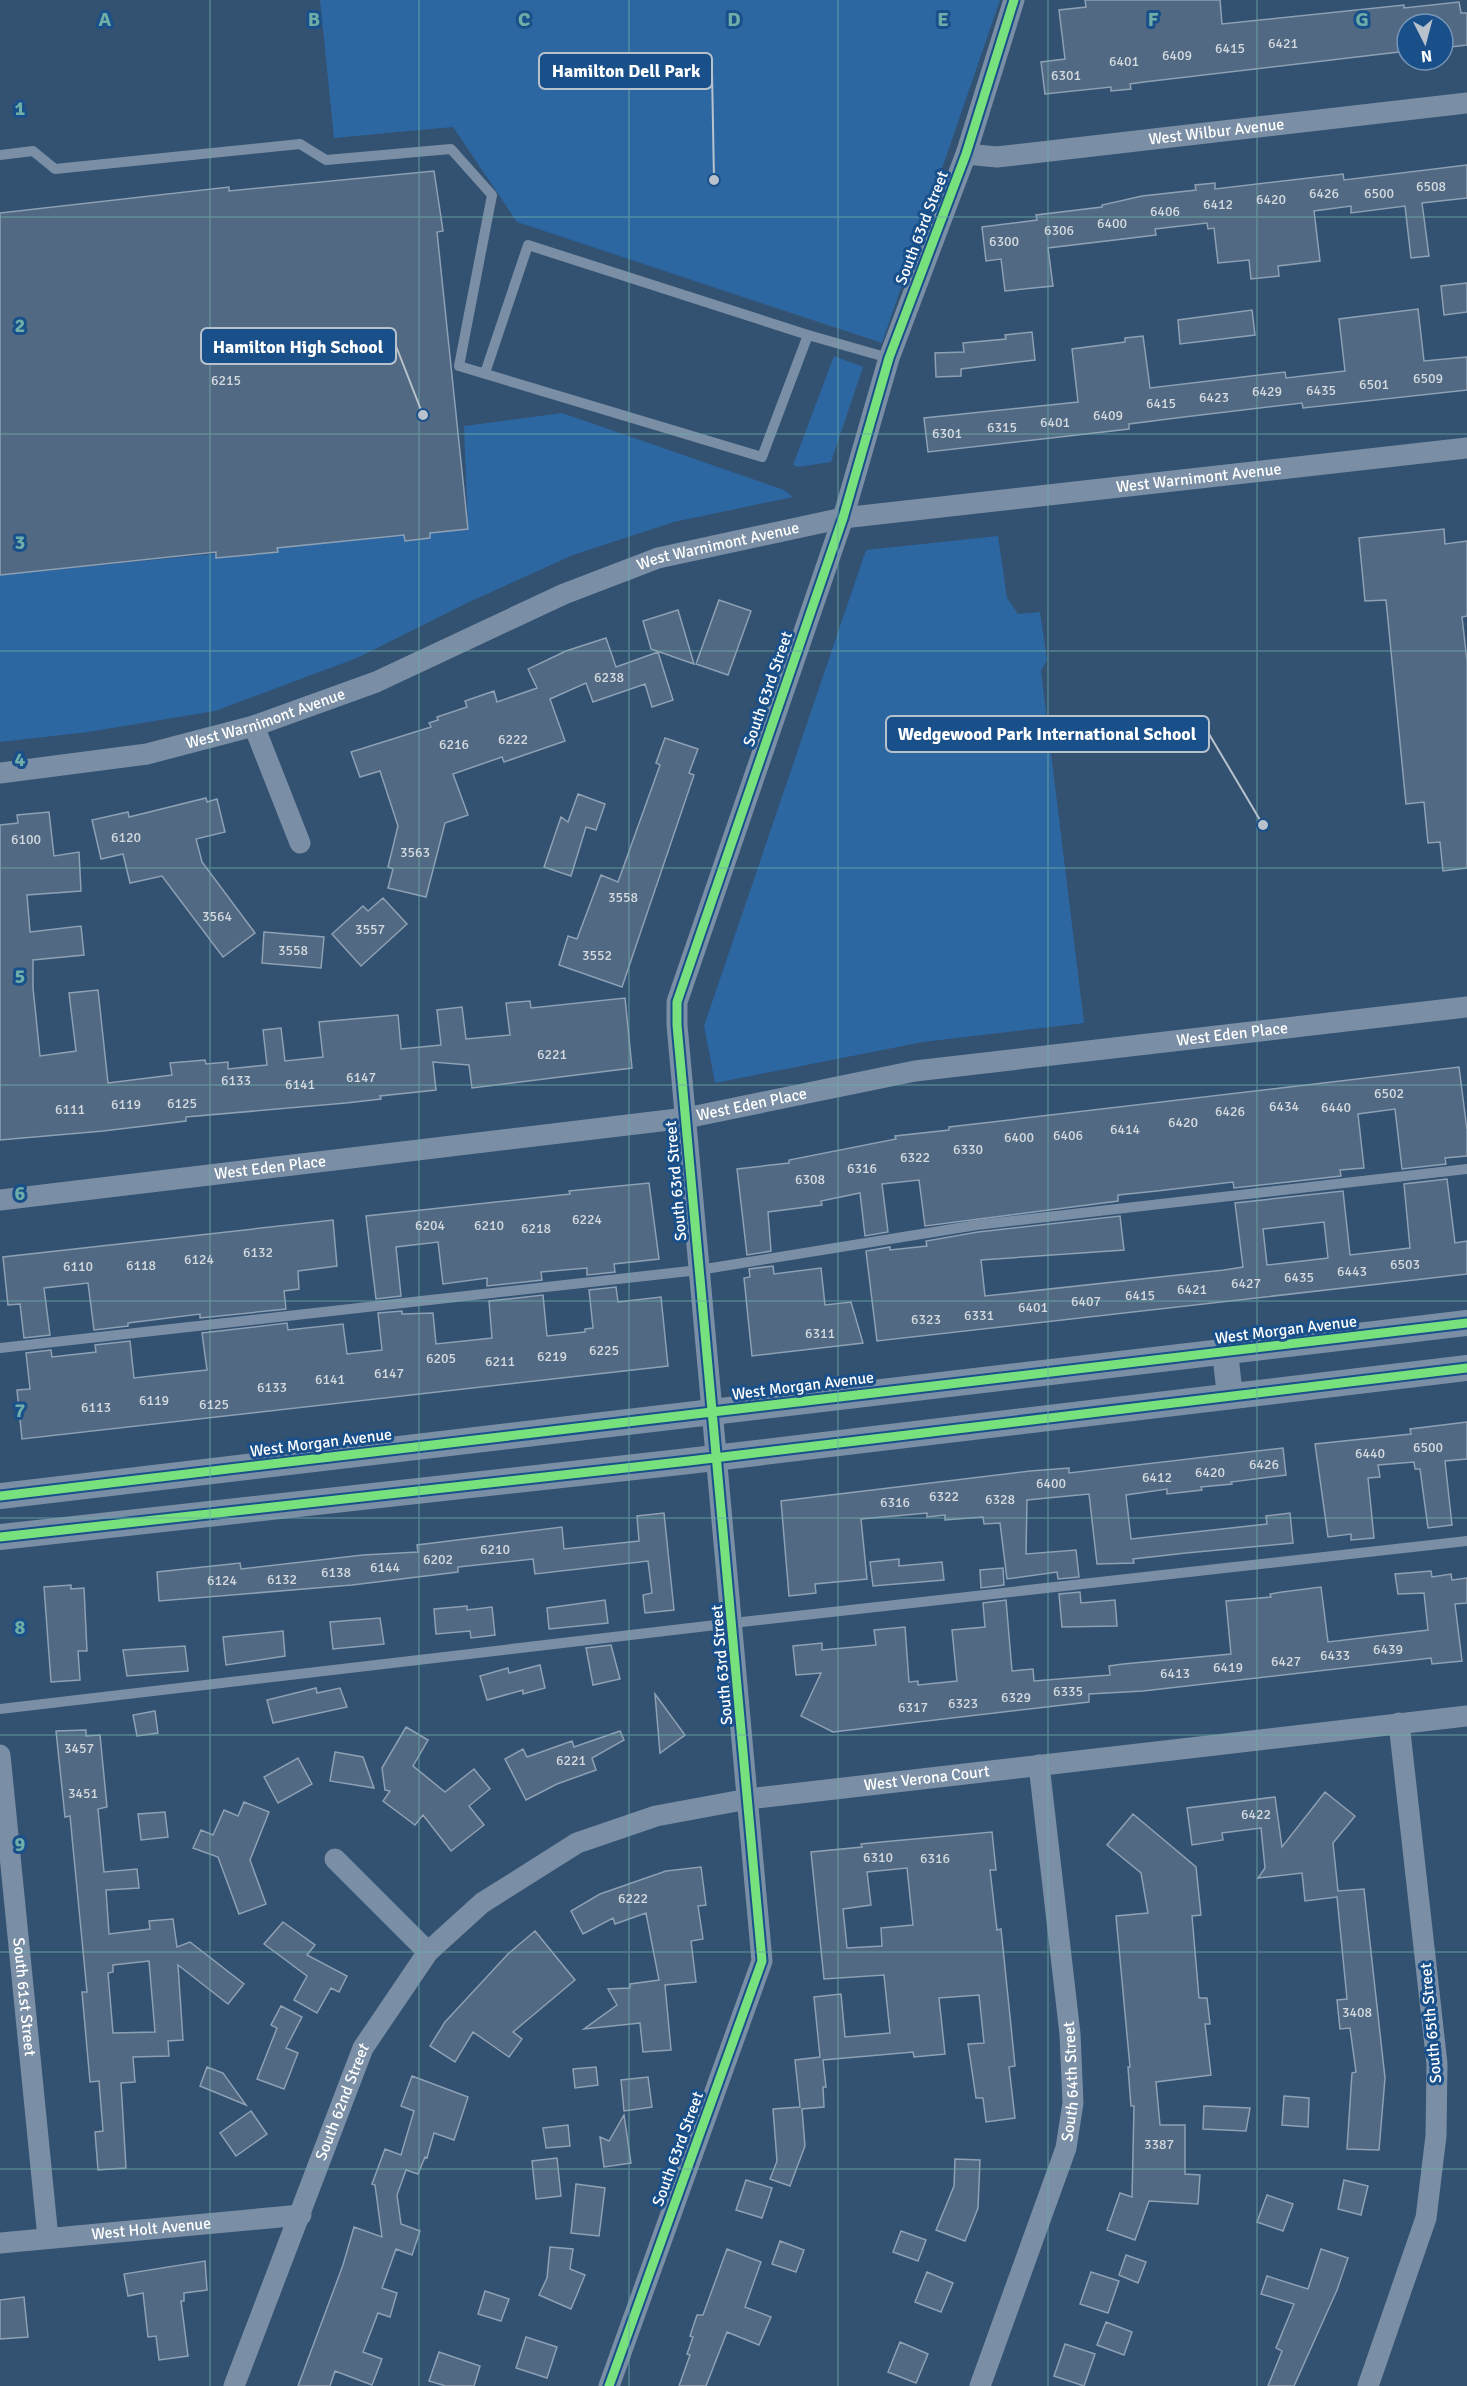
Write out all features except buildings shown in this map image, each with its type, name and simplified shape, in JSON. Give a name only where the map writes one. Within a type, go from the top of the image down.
[{"type":"street","name":"South 63rd Street","points":[[609,2386],[762,1961],[733,1623],[711,1412],[677,1025],[677,1002],[843,518],[890,358],[966,154],[1014,0]]},
{"type":"street","name":"West Wilbur Avenue","points":[[966,154],[997,157],[1467,103]]},
{"type":"street","name":"West Warnimont Avenue","points":[[0,773],[147,754],[254,726],[376,682],[564,594],[658,558],[843,518],[1467,448]]},
{"type":"street","points":[[254,726],[300,843]]},
{"type":"street","name":"West Eden Place","points":[[0,1200],[686,1118],[915,1071],[1467,1007]]},
{"type":"street","name":"West Morgan Avenue","points":[[0,1496],[1467,1323]]},
{"type":"street","points":[[1225,1352],[1230,1396]]},
{"type":"street","points":[[0,1537],[716,1458],[1467,1368]]},
{"type":"street","name":"West Verona Court","points":[[428,1952],[482,1903],[578,1843],[656,1816],[748,1799],[1467,1716]]},
{"type":"street","name":"South 65th Street","points":[[1368,2386],[1426,2218],[1436,2136],[1437,2064],[1399,1723]]},
{"type":"street","name":"South 61st Street","points":[[0,1755],[48,2238]]},
{"type":"street","name":"South 64th Street","points":[[980,2386],[1066,2148],[1073,2103],[1070,2034],[1039,1765]]},
{"type":"street","points":[[335,1859],[428,1952]]},
{"type":"street","name":"South 62nd Street","points":[[234,2386],[363,2048],[428,1952]]},
{"type":"street","name":"West Holt Avenue","points":[[0,2243],[301,2215]]},
{"type":"lane","points":[[0,155],[33,151],[55,169],[300,144],[326,160],[451,149],[492,195],[459,366],[762,457],[808,335]]},
{"type":"lane","points":[[485,374],[528,245],[808,335],[890,358]]},
{"type":"lane","points":[[0,1348],[699,1270],[977,1226],[1467,1169]]},
{"type":"lane","points":[[0,1709],[733,1623],[1467,1541]]},
{"type":"shaded area","points":[[320,0],[1000,0],[882,343],[517,222],[453,127],[334,138]]},
{"type":"shaded area","points":[[834,356],[863,367],[831,462],[798,467],[793,465]]},
{"type":"shaded area","points":[[562,413],[784,490],[793,497],[674,522],[573,555],[467,603],[357,658],[215,711],[88,732],[0,742],[0,575],[468,529],[464,426]]},
{"type":"shaded area","points":[[998,536],[1007,598],[1018,614],[1040,612],[1047,660],[1041,671],[1084,1023],[923,1042],[715,1083],[704,1026],[866,550]]},
{"type":"cycle path","points":[[609,2386],[762,1961],[677,1025],[677,1002],[843,518],[889,358],[966,154],[1014,0]]},
{"type":"cycle path","points":[[0,1496],[1467,1323]]},
{"type":"cycle path","points":[[0,1537],[689,1461],[1467,1368]]},
{"type":"place","name":"Hamilton Dell Park","points":[[714,180]]},
{"type":"place","name":"Hamilton High School","points":[[423,415]]},
{"type":"place","name":"Wedgewood Park International School","points":[[1263,825]]}]
